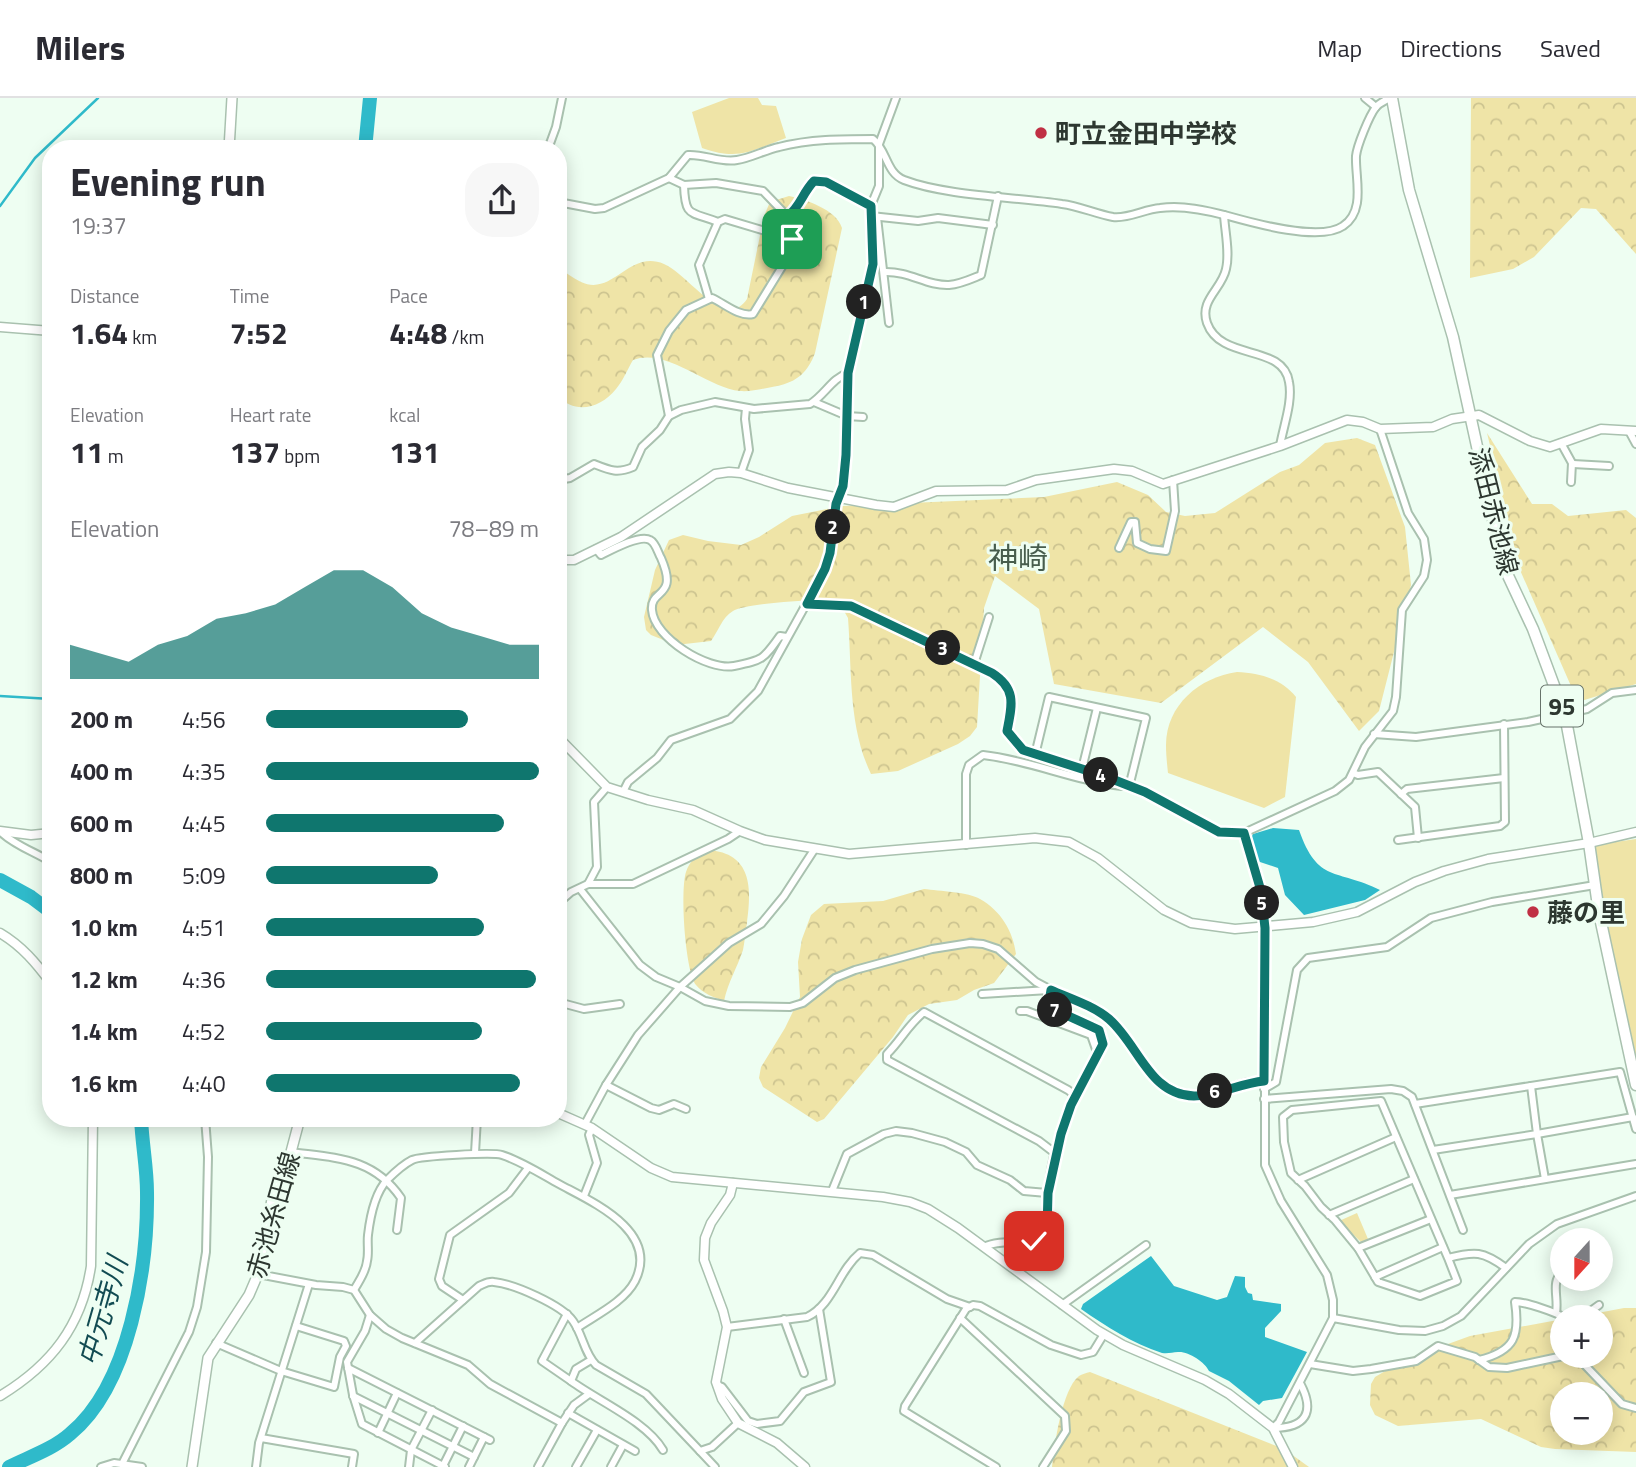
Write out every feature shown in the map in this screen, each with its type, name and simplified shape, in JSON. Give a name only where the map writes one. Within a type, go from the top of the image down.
[{"type":"main road","points":[[230,140],[232,98]]},
{"type":"main road","name":"添田赤池線","points":[[1390,98],[1409,190],[1453,337],[1503,565],[1533,629],[1565,715],[1595,885],[1636,1085]]},
{"type":"main road","name":"赤池糸田線","points":[[192,1467],[208,1358],[240,1310],[258,1274],[269,1210],[298,1127]]},
{"type":"street","points":[[551,140],[562,98]]},
{"type":"street","points":[[889,323],[884,272],[871,206],[879,186],[879,144],[896,98]]},
{"type":"street","points":[[1365,98],[1376,107]]},
{"type":"street","points":[[567,204],[604,208],[669,178],[688,155],[737,160],[780,146],[818,140],[873,139],[879,144],[893,173],[901,179],[953,191],[1084,207],[1114,217],[1162,208],[1187,208],[1263,226],[1311,232],[1343,226],[1350,218],[1356,205],[1357,148],[1376,107],[1390,98]]},
{"type":"street","points":[[669,178],[684,185],[727,184],[764,191],[788,216],[793,249],[753,314],[748,316],[709,299],[686,310],[669,331],[657,355],[669,416]]},
{"type":"street","points":[[788,216],[797,207],[810,185],[820,181],[871,206]]},
{"type":"street","points":[[684,185],[684,205],[690,212],[718,222],[726,219],[792,239]]},
{"type":"street","points":[[884,272],[900,272],[942,285],[962,283],[981,275],[998,196]]},
{"type":"street","points":[[1224,215],[1227,266],[1221,282],[1206,306],[1207,324],[1215,337],[1224,344],[1278,362],[1285,371],[1290,392],[1280,446]]},
{"type":"street","points":[[874,216],[918,222],[939,218],[993,225]]},
{"type":"street","points":[[623,792],[628,782],[657,758],[671,740],[730,719],[758,691],[825,569],[846,455],[848,373],[873,264],[874,216]]},
{"type":"street","points":[[709,299],[699,265],[718,222]]},
{"type":"street","points":[[0,327],[42,330]]},
{"type":"street","points":[[567,478],[594,464],[614,472],[633,467],[642,447],[660,430],[669,416],[681,410],[715,402],[746,408],[810,404],[840,376],[848,373]]},
{"type":"street","points":[[814,402],[847,416],[863,417]]},
{"type":"street","points":[[741,474],[749,450],[746,408]]},
{"type":"street","points":[[567,560],[574,560],[645,522],[715,474],[729,472],[788,488],[894,507],[936,491],[1007,490],[1036,480],[1114,469],[1132,471],[1163,484],[1280,446],[1347,420],[1363,422],[1380,429],[1433,427],[1452,419],[1479,415],[1540,446],[1550,447],[1601,429],[1632,431],[1636,444]]},
{"type":"street","points":[[807,604],[851,606],[974,663],[1001,679],[1013,701],[1007,731],[1023,750],[1145,792],[1219,832],[1244,833],[1335,791],[1349,780],[1365,747],[1392,711],[1396,698],[1402,610],[1424,576],[1427,560],[1424,539],[1408,513],[1380,429]]},
{"type":"street","points":[[1561,443],[1573,464],[1571,482]]},
{"type":"street","points":[[1573,464],[1609,466]]},
{"type":"street","points":[[1119,548],[1131,522],[1135,522],[1137,543],[1150,549],[1166,551],[1175,511],[1173,480]]},
{"type":"street","points":[[596,549],[601,555],[639,539],[648,538],[654,542],[668,576],[665,590],[653,603],[652,611],[655,621],[676,647],[718,666],[727,667],[760,660],[780,636],[787,637]]},
{"type":"street","points":[[974,663],[989,617]]},
{"type":"street","points":[[1374,734],[1416,737],[1565,715],[1587,709],[1612,693],[1636,690]]},
{"type":"street","points":[[1035,755],[1049,698],[1146,718],[1128,787]]},
{"type":"street","points":[[1082,769],[1097,708]]},
{"type":"street","points":[[1398,840],[1500,826],[1505,822],[1504,724]]},
{"type":"street","points":[[567,746],[607,787],[693,810],[765,840],[814,850],[849,854],[1035,838],[1069,842],[1098,858],[1164,910],[1191,923],[1235,929],[1313,922],[1357,912],[1415,882],[1488,859],[1589,843],[1636,832]]},
{"type":"street","points":[[967,845],[966,774],[969,765],[983,755],[1028,763],[1104,784],[1128,787]]},
{"type":"street","points":[[1353,773],[1358,775],[1378,772],[1415,807],[1418,838]]},
{"type":"street","points":[[1401,794],[1407,789],[1504,778]]},
{"type":"street","points":[[589,884],[597,867],[594,802],[607,787]]},
{"type":"street","points":[[1,831],[31,835],[42,833]]},
{"type":"street","points":[[1,831],[8,839],[42,856]]},
{"type":"street","points":[[567,896],[589,884],[633,884],[740,831]]},
{"type":"street","points":[[1244,833],[1261,891],[1265,928],[1265,1165],[1281,1202],[1326,1275],[1333,1300],[1333,1318],[1279,1422],[1273,1428]]},
{"type":"street","points":[[584,1196],[597,1163],[589,1126],[606,1085],[638,1035],[680,987],[729,943],[761,923],[784,896],[814,850]]},
{"type":"street","points":[[1264,1089],[1276,1082],[1297,970],[1308,958],[1387,947],[1431,918],[1492,902],[1595,885]]},
{"type":"street","points":[[580,889],[640,965],[656,977],[705,1001],[729,1006],[790,1007],[803,1003],[835,978],[847,973],[932,949],[970,943],[998,948],[1036,982],[1106,1016],[1121,1030],[1157,1082],[1171,1091],[1198,1096],[1248,1082],[1264,1081]]},
{"type":"street","points":[[0,933],[15,942],[42,971]]},
{"type":"street","points":[[982,994],[1051,990]]},
{"type":"street","points":[[984,1247],[992,1243],[1034,1241],[1042,1238],[1047,1230],[1048,1193],[1055,1154],[1076,1096],[1103,1044],[1099,1030],[1053,1009],[1049,1002],[1051,990]]},
{"type":"street","points":[[567,1004],[584,1009],[620,1004]]},
{"type":"street","points":[[1020,1011],[1027,1011],[1091,1035],[1098,1055]]},
{"type":"street","points":[[1055,1154],[1038,1141],[887,1060],[887,1054],[899,1041],[907,1026],[924,1012],[1076,1096]]},
{"type":"street","points":[[1415,1104],[1620,1072],[1636,1129]]},
{"type":"street","points":[[606,1085],[651,1108],[659,1110],[674,1104],[686,1109]]},
{"type":"street","points":[[1531,1086],[1545,1179]]},
{"type":"street","points":[[1264,1098],[1391,1089],[1403,1091],[1412,1097],[1463,1230]]},
{"type":"street","points":[[1341,1093],[1342,1105]]},
{"type":"street","points":[[1381,1101],[1457,1281],[1420,1296],[1378,1282],[1358,1248],[1291,1173],[1284,1142],[1283,1117],[1292,1110],[1342,1105],[1381,1101]]},
{"type":"street","points":[[567,1117],[589,1126],[651,1168],[672,1177],[832,1191],[910,1202],[928,1209],[1104,1334],[1134,1350],[1205,1380],[1229,1394],[1273,1428],[1293,1467]]},
{"type":"street","points":[[1433,1150],[1633,1117]]},
{"type":"street","points":[[0,1395],[18,1385],[50,1358],[71,1329],[88,1289],[91,1266],[93,1127]]},
{"type":"street","points":[[122,1464],[189,1332],[197,1307],[206,1252],[208,1171],[206,1127]]},
{"type":"street","points":[[475,1153],[476,1127]]},
{"type":"street","points":[[832,1191],[847,1154],[884,1134],[896,1131],[945,1142],[966,1152],[977,1166],[1010,1180],[1024,1191],[1048,1193]]},
{"type":"street","points":[[1298,1180],[1396,1137]]},
{"type":"street","points":[[291,1152],[353,1161],[368,1167],[386,1181],[401,1198],[397,1230]]},
{"type":"street","points":[[354,1290],[368,1261],[368,1233],[377,1196],[386,1181],[413,1160],[475,1153],[501,1154],[584,1196],[613,1215],[635,1240],[639,1253],[639,1268],[631,1287],[620,1298],[577,1328]]},
{"type":"street","points":[[1450,1195],[1636,1164]]},
{"type":"street","points":[[463,1300],[442,1286],[439,1279],[450,1236],[509,1193],[528,1168]]},
{"type":"street","points":[[1329,1215],[1414,1179]]},
{"type":"street","points":[[733,1182],[730,1195],[705,1238],[704,1260],[727,1327],[718,1362],[717,1385],[722,1399],[738,1423],[777,1443],[806,1467]]},
{"type":"street","points":[[1333,1318],[1399,1330],[1425,1331],[1443,1326],[1461,1316],[1530,1244],[1557,1224],[1636,1196]]},
{"type":"street","points":[[1358,1248],[1431,1219]]},
{"type":"street","points":[[1062,1305],[1146,1245]]},
{"type":"street","points":[[1375,1277],[1443,1247]]},
{"type":"street","points":[[1448,1258],[1480,1252],[1491,1256],[1506,1268]]},
{"type":"street","points":[[727,1327],[807,1317],[819,1310],[849,1262],[860,1253],[873,1255],[947,1299],[970,1307],[980,1306],[1044,1342],[1081,1355],[1093,1352],[1104,1334]]},
{"type":"street","points":[[258,1274],[354,1290],[370,1315],[386,1329],[468,1365],[490,1384],[562,1423]]},
{"type":"street","points":[[415,1343],[479,1286],[491,1281],[505,1284],[563,1310],[577,1328],[591,1360],[646,1394],[715,1467]]},
{"type":"street","points":[[256,1467],[261,1438],[309,1284]]},
{"type":"street","points":[[1479,1360],[1504,1351],[1516,1335],[1515,1302],[1528,1303],[1550,1312]]},
{"type":"street","points":[[970,1307],[960,1318],[904,1411],[996,1467]]},
{"type":"street","points":[[717,1385],[722,1387],[748,1420],[757,1424],[780,1421],[804,1392],[831,1382],[819,1310]]},
{"type":"street","points":[[567,1314],[542,1362],[642,1427],[657,1440],[663,1450]]},
{"type":"street","points":[[370,1315],[365,1331],[347,1363],[362,1424],[444,1466],[463,1426]]},
{"type":"street","points":[[960,1318],[1065,1416],[1066,1431],[1043,1467]]},
{"type":"street","points":[[784,1320],[804,1373]]},
{"type":"street","points":[[216,1343],[281,1371],[334,1387],[346,1346],[344,1341],[296,1326]]},
{"type":"street","points":[[1310,1364],[1353,1371],[1416,1361],[1438,1346],[1479,1360],[1489,1367],[1507,1368],[1550,1359]]},
{"type":"street","points":[[570,1381],[576,1368],[591,1360]]},
{"type":"street","points":[[348,1368],[487,1438],[469,1467]]},
{"type":"street","points":[[1588,1368],[1622,1404],[1636,1408]]},
{"type":"street","points":[[1273,1428],[1297,1424],[1304,1420],[1308,1406],[1300,1383]]},
{"type":"street","points":[[378,1433],[397,1393]]},
{"type":"street","points":[[538,1467],[568,1413],[589,1394]]},
{"type":"street","points":[[353,1396],[474,1457]]},
{"type":"street","points":[[409,1467],[411,1450],[432,1410]]},
{"type":"street","points":[[568,1413],[635,1451]]},
{"type":"street","points":[[700,1451],[712,1447],[738,1423]]},
{"type":"street","points":[[576,1467],[597,1430]]},
{"type":"street","points":[[261,1438],[354,1454],[352,1467]]},
{"type":"street","points":[[611,1467],[624,1445]]},
{"type":"street","points":[[100,1467],[114,1463],[142,1467]]},
{"type":"green space","points":[[729,98],[758,98],[762,105],[776,106],[786,138],[745,153],[726,154],[702,148],[692,112]]},
{"type":"green space","points":[[1471,98],[1636,98],[1636,254],[1596,209],[1581,208],[1534,257],[1513,269],[1470,278]]},
{"type":"green space","points":[[789,196],[812,203],[834,216],[842,228],[815,353],[801,375],[784,384],[740,391],[714,383],[672,363],[646,357],[633,360],[616,389],[603,401],[588,407],[567,403],[567,273],[592,285],[612,279],[641,263],[652,261],[673,269],[717,305],[728,309],[738,307],[747,299],[764,216],[770,202]]},
{"type":"green space","points":[[1487,433],[1532,504],[1552,504],[1568,516],[1626,510],[1636,518],[1636,684],[1578,702],[1520,570]]},
{"type":"green space","points":[[1357,438],[1375,445],[1405,527],[1411,585],[1379,711],[1359,731],[1308,662],[1263,627],[1161,703],[1054,684],[1039,609],[995,576],[984,608],[977,727],[958,744],[898,771],[871,774],[858,737],[855,718],[848,618],[839,605],[829,601],[810,600],[740,608],[726,617],[711,641],[676,645],[651,635],[646,630],[644,617],[655,570],[669,540],[683,535],[741,545],[792,516],[842,506],[1044,497],[1117,482],[1148,495],[1166,512],[1185,516],[1215,513],[1280,472],[1299,465],[1325,443]]},
{"type":"green space","points":[[1237,672],[1270,678],[1296,697],[1285,797],[1264,808],[1168,773],[1168,731],[1179,706],[1198,687],[1223,675]]},
{"type":"green space","points":[[1636,839],[1636,1057],[1612,959],[1593,851],[1595,845]]},
{"type":"green space","points":[[708,850],[723,853],[741,865],[748,885],[749,910],[743,950],[724,1001],[705,993],[696,985],[686,948],[683,895],[686,872],[694,859]]},
{"type":"green space","points":[[924,889],[954,892],[980,899],[994,909],[1005,922],[1016,954],[994,983],[957,1000],[929,1004],[908,1015],[893,1037],[824,1119],[817,1122],[763,1087],[759,1078],[761,1067],[800,997],[798,962],[802,939],[811,915],[824,904],[883,901]]},
{"type":"green space","points":[[1357,1213],[1368,1239],[1361,1242],[1339,1221]]},
{"type":"green space","points":[[1636,1308],[1636,1452],[1541,1447],[1481,1419],[1398,1426],[1375,1415],[1370,1405],[1371,1384],[1375,1377],[1404,1360],[1470,1336],[1550,1321],[1550,1368],[1613,1368],[1613,1310]]},
{"type":"green space","points":[[1090,1372],[1284,1449],[1309,1467],[1052,1467],[1060,1418],[1068,1393],[1079,1376]]},
{"type":"water","points":[[1273,828],[1299,830],[1313,859],[1321,867],[1380,890],[1365,900],[1304,915],[1285,895],[1278,868],[1257,861],[1250,840],[1253,834]]},
{"type":"water","points":[[1151,1256],[1174,1286],[1217,1300],[1227,1297],[1235,1276],[1245,1277],[1245,1287],[1248,1293],[1252,1294],[1253,1300],[1281,1304],[1281,1311],[1265,1328],[1265,1337],[1307,1352],[1282,1398],[1263,1401],[1259,1405],[1229,1381],[1209,1371],[1191,1355],[1182,1352],[1162,1353],[1151,1349],[1120,1334],[1081,1309],[1083,1304]]},
{"type":"waterway","points":[[54,140],[98,98]]},
{"type":"waterway","points":[[366,140],[370,98]]},
{"type":"waterway","points":[[0,206],[42,151]]},
{"type":"waterway","points":[[0,696],[42,698]]},
{"type":"waterway","name":"中元寺川","points":[[0,880],[42,905]]},
{"type":"waterway","name":"中元寺川","points":[[9,1467],[49,1448],[70,1434],[91,1413],[121,1355],[139,1288],[144,1254],[147,1192],[142,1127]]},
{"type":"place","name":"町立金田中学校","points":[[1041,133]]},
{"type":"place","name":"藤の里","points":[[1533,912]]},
{"type":"district","name":"神崎","points":[[1018,558]]},
{"type":"route","points":[[792,239],[788,216],[794,212],[814,181],[826,182],[871,206],[873,264],[848,373],[843,486],[836,504],[830,553],[817,587],[807,604],[851,606],[992,673],[1001,679],[1013,701],[1007,731],[1023,750],[1145,792],[1219,832],[1244,833],[1261,891],[1265,928],[1264,1081],[1248,1082],[1198,1096],[1171,1091],[1157,1082],[1121,1030],[1106,1016],[1051,990],[1049,1002],[1053,1009],[1092,1025],[1099,1030],[1103,1044],[1071,1105],[1055,1154],[1048,1193],[1047,1230],[1042,1238],[1034,1241]]}]
